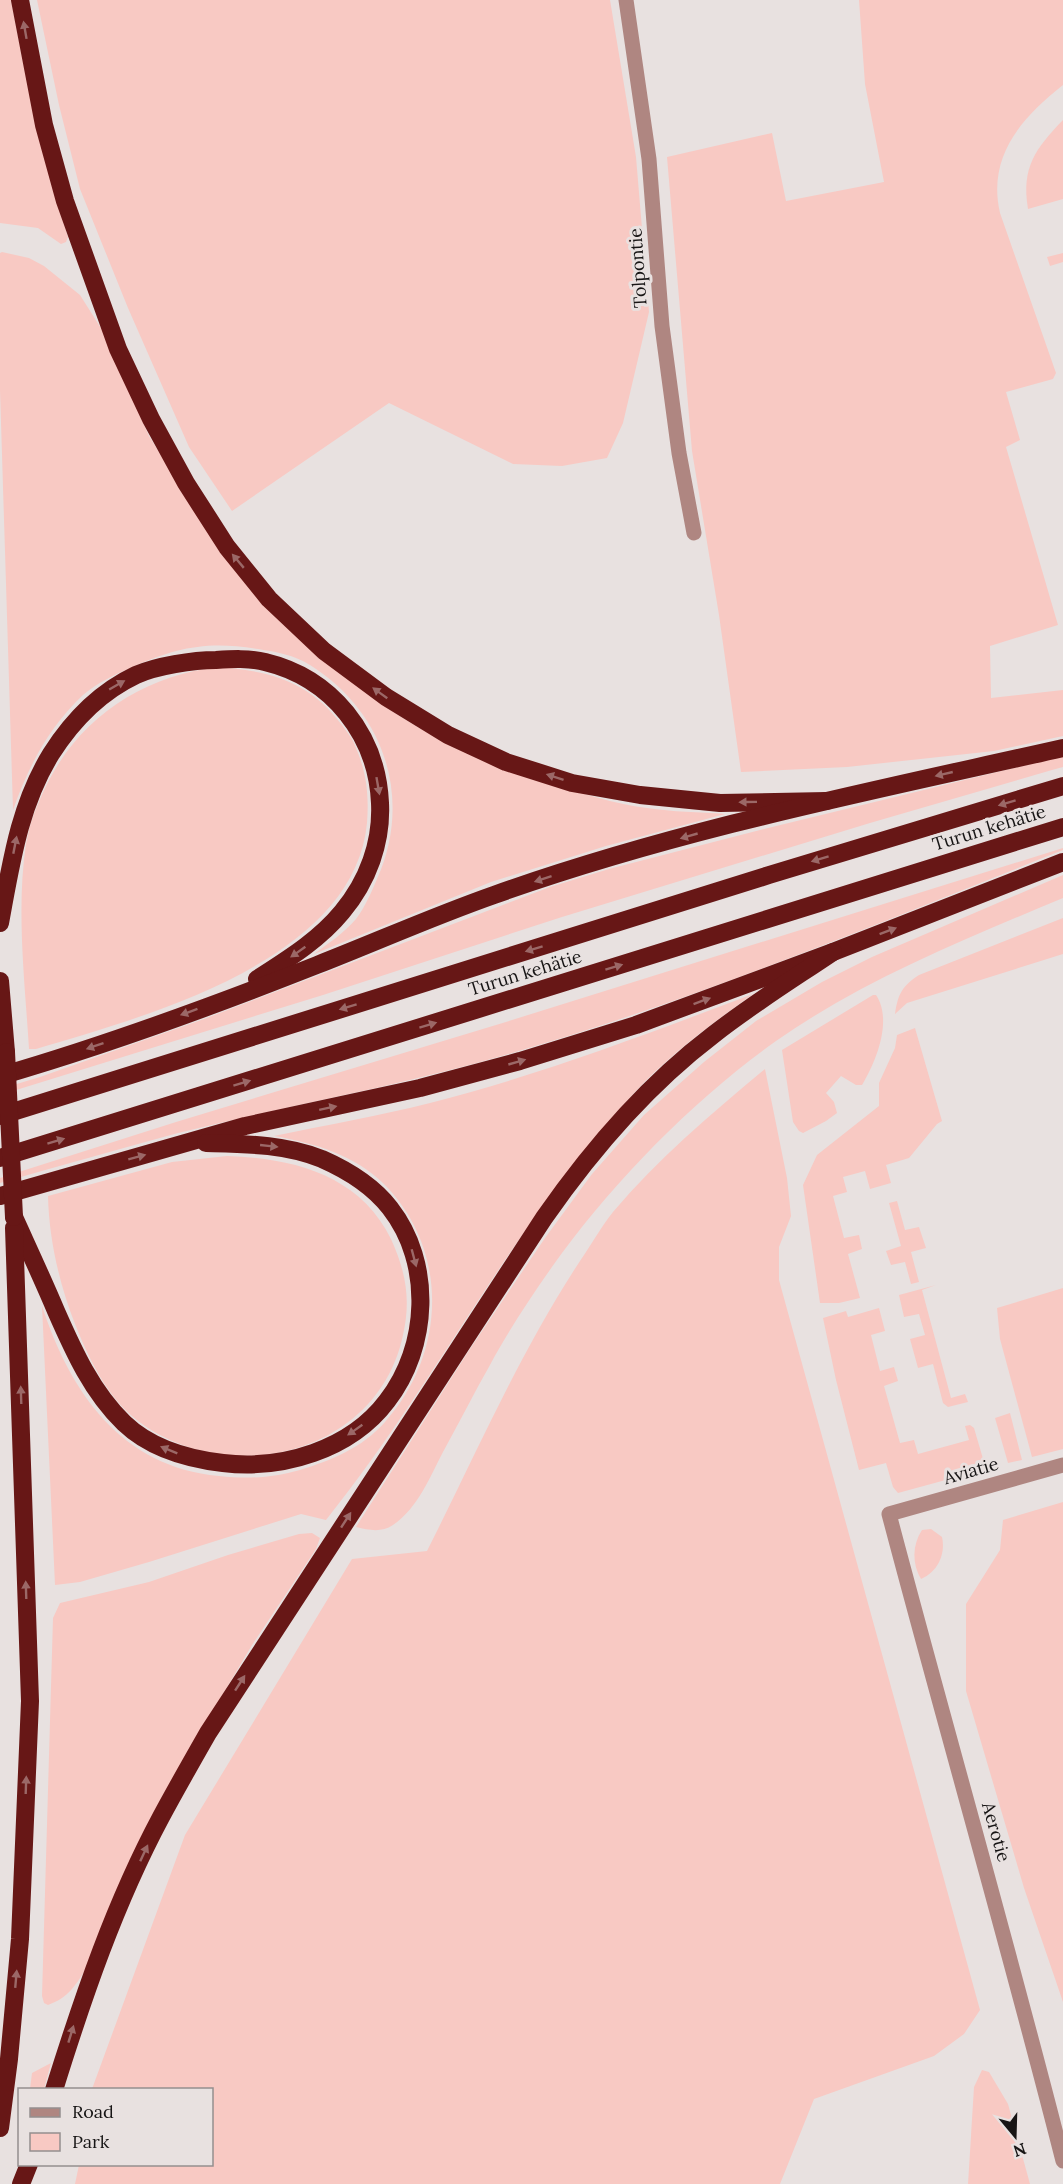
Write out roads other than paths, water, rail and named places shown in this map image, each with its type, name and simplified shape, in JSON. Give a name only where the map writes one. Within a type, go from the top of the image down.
[{"type":"highway","points":[[20,0],[44,125],[65,201],[118,349],[151,419],[186,483],[226,547],[269,598],[324,651],[386,697],[448,735],[506,762],[572,783],[640,795],[720,803],[827,801]]},
{"type":"highway","points":[[0,923],[17,831],[32,791],[57,745],[76,720],[105,692],[138,674],[190,660],[250,659],[288,669],[323,689],[347,712],[360,731],[369,751],[379,787],[380,832],[363,881],[352,900],[335,920],[298,952],[229,998]]},
{"type":"highway","points":[[0,1076],[65,1056],[229,998],[493,895],[549,877],[724,826],[1063,748]]},
{"type":"highway","name":"Turun kehätie","points":[[0,1116],[769,875],[1063,786]]},
{"type":"highway","name":"Turun kehätie","points":[[0,1158],[1063,827]]},
{"type":"highway","points":[[0,1196],[245,1126],[420,1088],[520,1061],[636,1025],[833,952],[1063,862]]},
{"type":"highway","points":[[55,2088],[76,2020],[112,1923],[160,1819],[207,1733],[544,1218],[579,1168],[606,1135],[672,1069],[713,1035],[833,952]]},
{"type":"highway","points":[[0,981],[14,1217],[30,1701],[20,1939],[0,2128]]},
{"type":"highway","points":[[14,1217],[64,1331],[82,1366],[106,1402],[135,1432],[172,1452],[234,1464],[284,1461],[330,1446],[361,1426],[387,1402],[406,1372],[418,1325],[420,1293],[415,1258],[406,1235],[390,1208],[373,1190],[356,1177],[321,1159],[276,1147],[189,1142]]},
{"type":"highway","points":[[21,2184],[28,2166]]},
{"type":"street","name":"Tolpontie","points":[[626,0],[649,159],[662,326],[679,453],[694,533]]},
{"type":"street","name":"Aviatie","points":[[889,1514],[1063,1465]]},
{"type":"street","name":"Aerotie","points":[[889,1514],[1024,2007],[1063,2161]]}]
